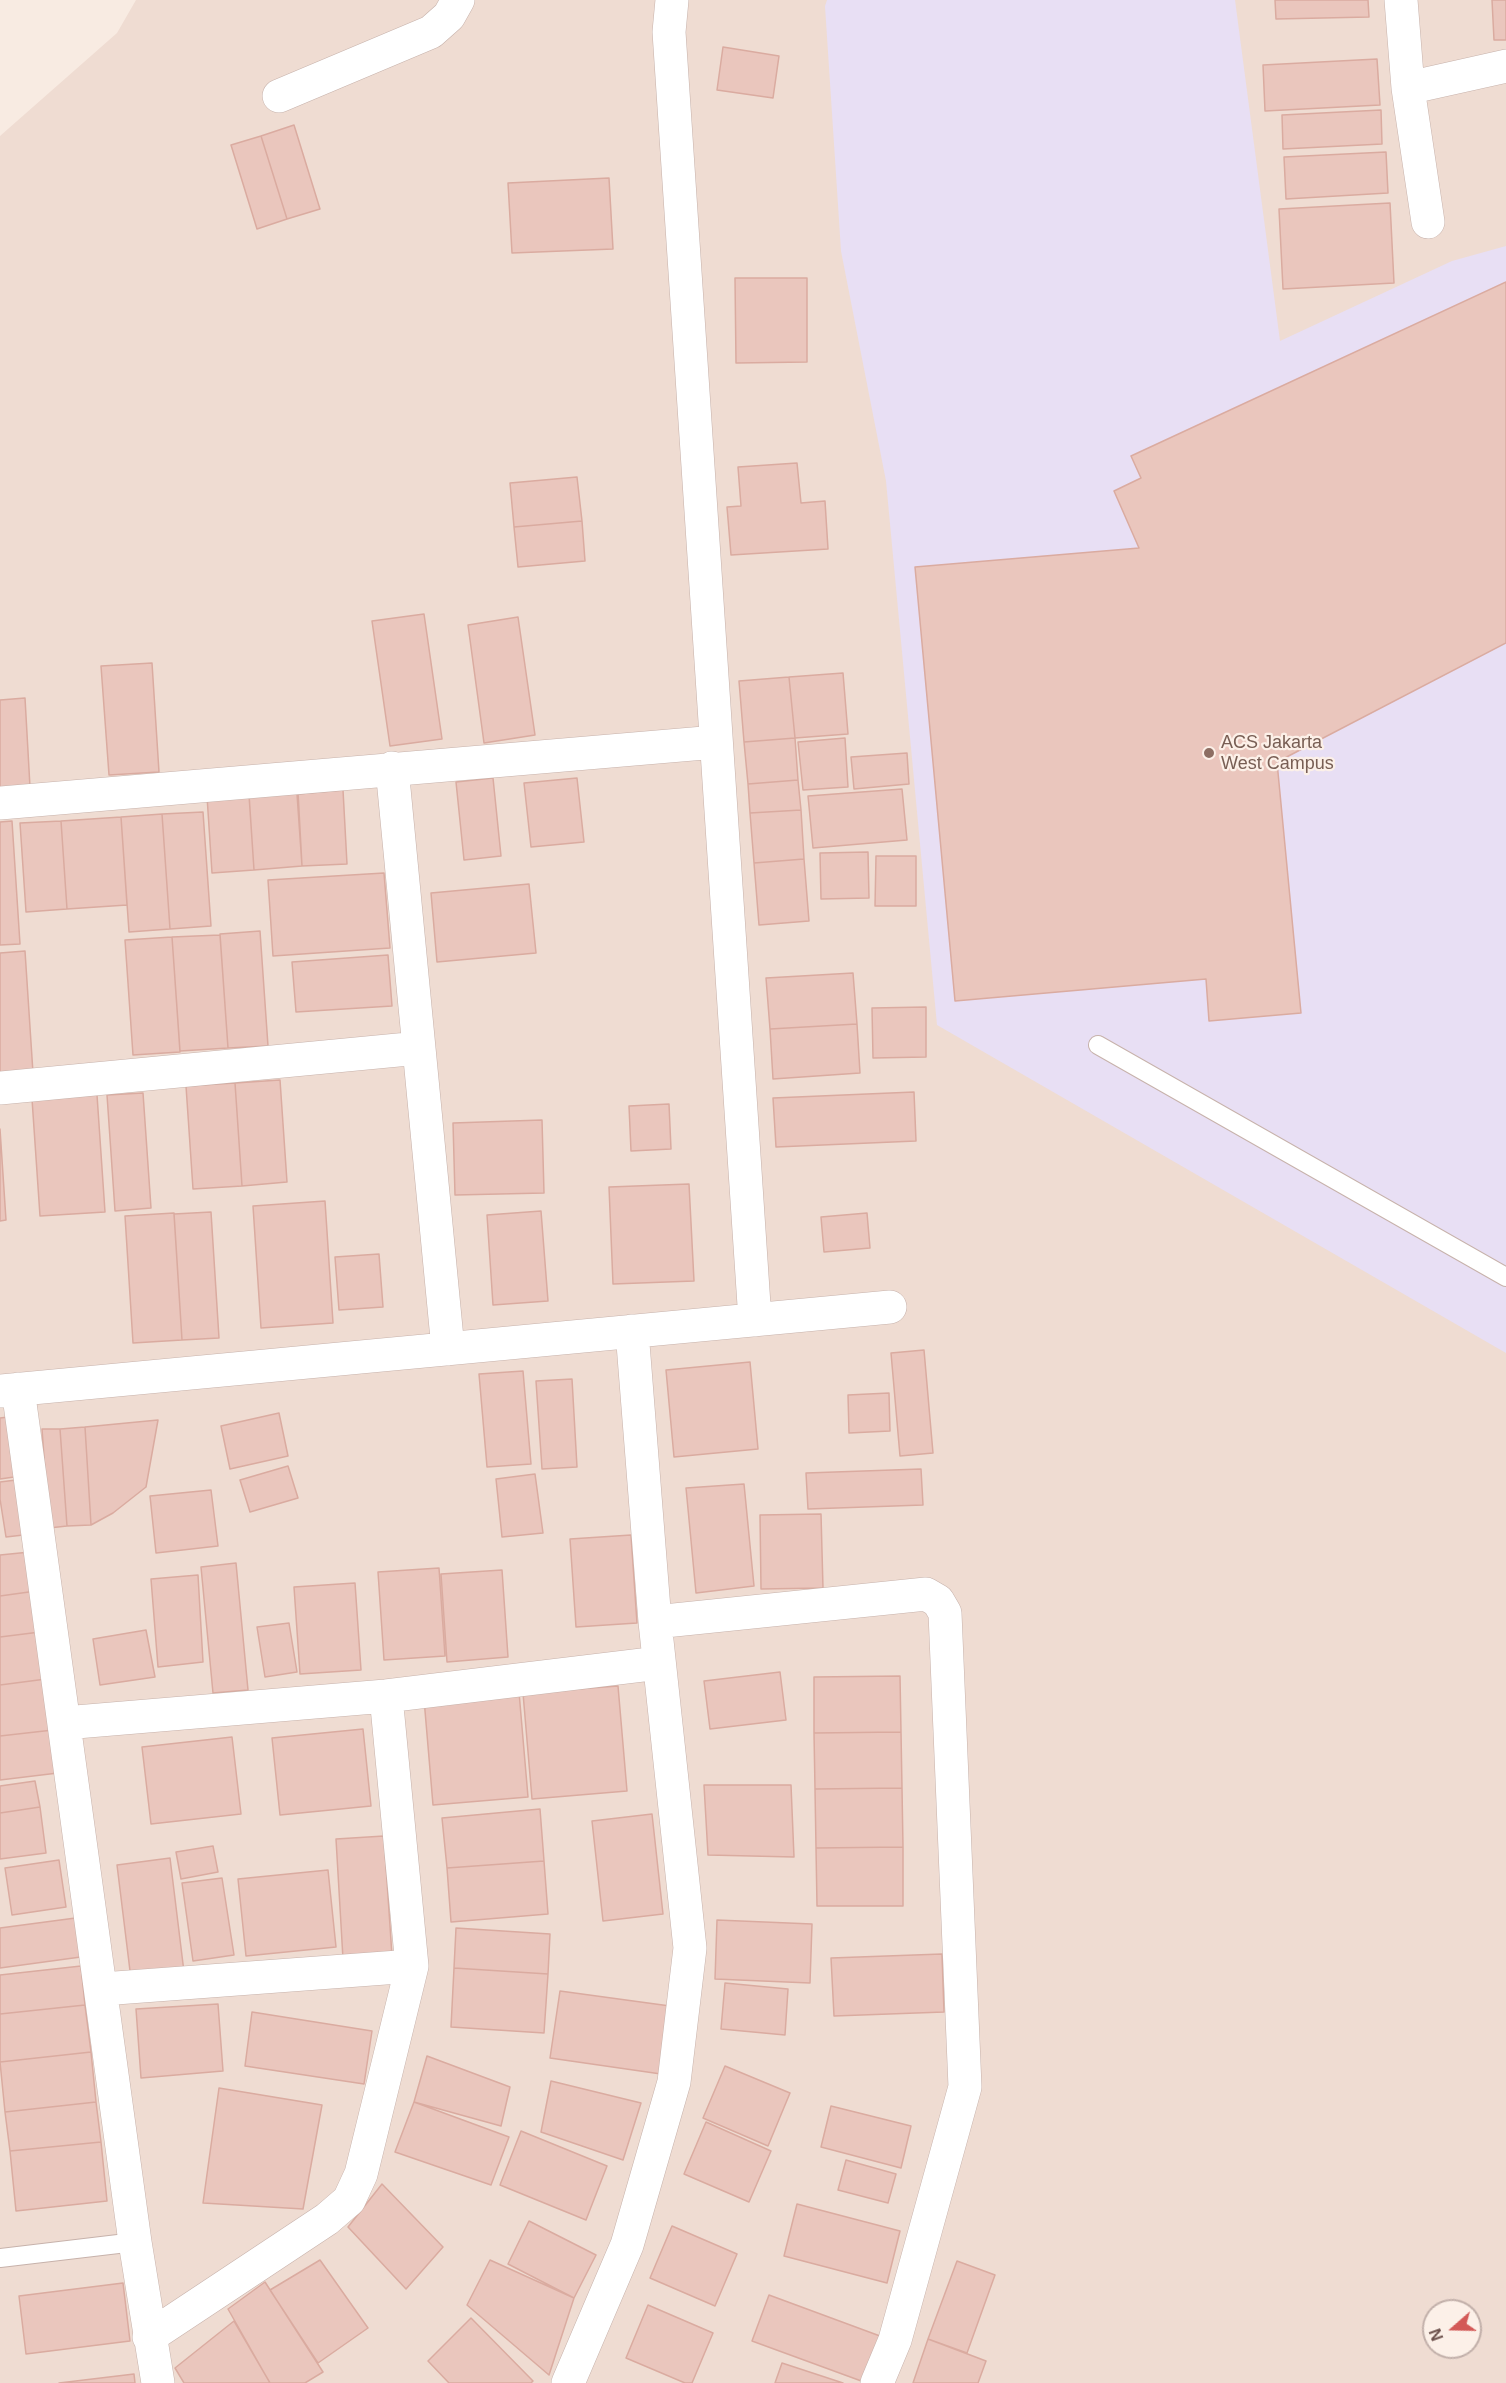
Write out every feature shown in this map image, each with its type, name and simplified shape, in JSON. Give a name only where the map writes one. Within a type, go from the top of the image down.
[{"type":"street","points":[[279,96],[431,32],[449,16],[458,0]]},
{"type":"street","points":[[672,0],[669,32],[755,1320]]},
{"type":"street","points":[[1401,0],[1408,88],[1428,222]]},
{"type":"street","points":[[1408,88],[1506,66]]},
{"type":"street","points":[[0,804],[392,768],[716,742]]},
{"type":"street","points":[[392,768],[448,1349]]},
{"type":"street","points":[[0,1088],[418,1047]]},
{"type":"street","points":[[158,2383],[135,2241],[64,1723],[9,1390],[890,1307]]},
{"type":"street","points":[[568,2383],[627,2245],[674,2082],[690,1948],[655,1622],[632,1331]]},
{"type":"street","points":[[655,1622],[926,1594],[938,1601],[945,1612],[966,2086],[895,2340],[877,2383]]},
{"type":"street","points":[[64,1723],[386,1696],[659,1663]]},
{"type":"street","points":[[149,2337],[327,2219],[350,2200],[362,2174],[412,1966],[386,1696]]},
{"type":"street","points":[[102,1989],[412,1966]]},
{"type":"lane","points":[[1098,1045],[1506,1277]]},
{"type":"lane","points":[[0,2258],[135,2241]]},
{"type":"shaded area","points":[[136,0],[1506,0],[1506,2383],[0,2383],[0,136],[117,33]]},
{"type":"shaded area","name":"ACS Jakarta West Campus","points":[[827,0],[1235,0],[1280,341],[1452,261],[1506,246],[1506,1353],[937,1025],[886,481],[841,251],[825,6]]},
{"type":"building","points":[[1275,0],[1368,0],[1369,17],[1276,19]]},
{"type":"building","points":[[1492,0],[1506,0],[1506,40],[1494,40]]},
{"type":"building","points":[[723,47],[779,56],[773,98],[717,90]]},
{"type":"building","points":[[1377,59],[1380,105],[1265,111],[1263,65]]},
{"type":"building","points":[[1381,110],[1382,144],[1283,149],[1282,115]]},
{"type":"building","points":[[294,125],[320,209],[287,219],[261,136]]},
{"type":"building","points":[[261,136],[287,219],[257,229],[231,145]]},
{"type":"building","points":[[1386,152],[1388,193],[1286,199],[1284,157]]},
{"type":"building","points":[[609,178],[613,249],[512,253],[508,183]]},
{"type":"building","points":[[1390,203],[1394,283],[1283,289],[1279,209]]},
{"type":"building","points":[[735,278],[807,278],[807,362],[736,363]]},
{"type":"building","points":[[1506,282],[1506,643],[1277,762],[1301,1013],[1209,1021],[1206,979],[955,1001],[915,567],[1139,548],[1114,491],[1141,478],[1131,456]]},
{"type":"building","points":[[797,463],[801,503],[825,501],[828,549],[731,555],[727,507],[741,506],[738,467]]},
{"type":"building","points":[[577,477],[582,521],[514,527],[510,483]]},
{"type":"building","points":[[582,521],[585,561],[518,567],[514,527]]},
{"type":"building","points":[[424,614],[442,739],[390,746],[372,621]]},
{"type":"building","points":[[518,617],[535,735],[484,743],[468,625]]},
{"type":"building","points":[[152,663],[159,772],[109,775],[101,666]]},
{"type":"building","points":[[843,673],[848,734],[795,738],[789,677]]},
{"type":"building","points":[[789,677],[795,738],[744,742],[739,681]]},
{"type":"building","points":[[25,698],[30,787],[0,789],[0,700]]},
{"type":"building","points":[[795,738],[798,780],[748,784],[744,742]]},
{"type":"building","points":[[845,738],[848,787],[803,790],[798,742]]},
{"type":"building","points":[[907,753],[909,784],[854,789],[851,757]]},
{"type":"building","points":[[493,778],[501,856],[464,860],[456,782]]},
{"type":"building","points":[[577,778],[584,842],[531,847],[524,783]]},
{"type":"building","points":[[798,780],[801,810],[750,813],[748,784]]},
{"type":"building","points":[[902,789],[907,840],[813,848],[808,796]]},
{"type":"building","points":[[343,790],[347,864],[302,866],[297,794]]},
{"type":"building","points":[[298,792],[302,866],[254,870],[249,795]]},
{"type":"building","points":[[249,794],[254,870],[212,873],[207,796]]},
{"type":"building","points":[[801,810],[804,859],[754,863],[750,813]]},
{"type":"building","points":[[203,812],[211,926],[170,929],[162,814]]},
{"type":"building","points":[[162,814],[170,929],[129,932],[121,817]]},
{"type":"building","points":[[121,817],[127,905],[67,909],[61,821]]},
{"type":"building","points":[[12,821],[20,944],[0,945],[0,822]]},
{"type":"building","points":[[61,821],[67,909],[26,912],[20,823]]},
{"type":"building","points":[[868,852],[869,898],[821,899],[820,853]]},
{"type":"building","points":[[876,856],[916,856],[916,906],[875,906]]},
{"type":"building","points":[[804,859],[809,921],[759,925],[754,863]]},
{"type":"building","points":[[384,873],[390,948],[273,956],[268,880]]},
{"type":"building","points":[[529,884],[536,953],[437,962],[431,893]]},
{"type":"building","points":[[260,931],[268,1046],[228,1048],[220,934]]},
{"type":"building","points":[[220,935],[228,1048],[180,1051],[172,937]]},
{"type":"building","points":[[172,937],[180,1052],[133,1055],[125,940]]},
{"type":"building","points":[[25,951],[33,1073],[0,1075],[0,953]]},
{"type":"building","points":[[388,955],[392,1006],[296,1012],[292,962]]},
{"type":"building","points":[[853,973],[857,1024],[770,1029],[766,978]]},
{"type":"building","points":[[926,1007],[926,1057],[873,1058],[872,1008]]},
{"type":"building","points":[[857,1024],[860,1073],[773,1079],[770,1029]]},
{"type":"building","points":[[280,1080],[287,1182],[242,1186],[235,1083]]},
{"type":"building","points":[[235,1083],[242,1186],[193,1189],[186,1086]]},
{"type":"building","points":[[914,1092],[916,1141],[776,1147],[773,1098]]},
{"type":"building","points":[[143,1093],[151,1208],[115,1211],[107,1095]]},
{"type":"building","points":[[97,1095],[105,1212],[40,1216],[32,1099]]},
{"type":"building","points":[[669,1104],[671,1149],[631,1151],[629,1106]]},
{"type":"building","points":[[542,1120],[544,1193],[455,1195],[453,1123]]},
{"type":"building","points":[[0,1129],[6,1220],[0,1221]]},
{"type":"building","points":[[689,1184],[694,1281],[613,1284],[609,1187]]},
{"type":"building","points":[[325,1201],[333,1323],[261,1328],[253,1206]]},
{"type":"building","points":[[541,1211],[548,1301],[493,1305],[487,1215]]},
{"type":"building","points":[[211,1212],[219,1338],[182,1340],[174,1214]]},
{"type":"building","points":[[174,1213],[182,1340],[133,1343],[125,1216]]},
{"type":"building","points":[[867,1213],[870,1248],[824,1252],[821,1217]]},
{"type":"building","points":[[379,1254],[383,1307],[339,1310],[335,1257]]},
{"type":"building","points":[[924,1350],[933,1453],[900,1456],[891,1353]]},
{"type":"building","points":[[750,1362],[758,1449],[674,1457],[666,1370]]},
{"type":"building","points":[[523,1371],[531,1464],[487,1467],[479,1374]]},
{"type":"building","points":[[572,1379],[577,1467],[542,1469],[536,1381]]},
{"type":"building","points":[[889,1393],[890,1431],[849,1433],[848,1395]]},
{"type":"building","points":[[279,1413],[288,1456],[230,1469],[221,1426]]},
{"type":"building","points":[[8,1417],[14,1477],[0,1479],[0,1418]]},
{"type":"building","points":[[158,1420],[146,1487],[113,1513],[91,1525],[85,1427]]},
{"type":"building","points":[[85,1427],[91,1525],[67,1526],[60,1429]]},
{"type":"building","points":[[42,1429],[60,1429],[67,1526],[49,1528]]},
{"type":"building","points":[[288,1466],[298,1498],[250,1512],[240,1480]]},
{"type":"building","points":[[921,1469],[923,1505],[808,1509],[806,1473]]},
{"type":"building","points":[[535,1474],[543,1533],[502,1537],[496,1479]]},
{"type":"building","points":[[24,1479],[32,1534],[6,1537],[0,1499],[0,1482]]},
{"type":"building","points":[[744,1484],[754,1586],[696,1593],[686,1488]]},
{"type":"building","points":[[211,1490],[218,1546],[156,1553],[150,1496]]},
{"type":"building","points":[[821,1514],[823,1588],[761,1589],[760,1515]]},
{"type":"building","points":[[631,1535],[637,1623],[576,1627],[570,1539]]},
{"type":"building","points":[[30,1552],[36,1591],[0,1596],[0,1555]]},
{"type":"building","points":[[236,1563],[248,1690],[213,1693],[201,1567]]},
{"type":"building","points":[[439,1568],[445,1656],[384,1660],[378,1572]]},
{"type":"building","points":[[502,1570],[508,1657],[447,1662],[441,1574]]},
{"type":"building","points":[[198,1575],[203,1662],[158,1667],[151,1579]]},
{"type":"building","points":[[355,1583],[361,1670],[300,1674],[294,1587]]},
{"type":"building","points":[[36,1591],[40,1632],[0,1637],[0,1596]]},
{"type":"building","points":[[289,1623],[297,1672],[265,1677],[257,1627]]},
{"type":"building","points":[[146,1630],[155,1677],[100,1685],[93,1639]]},
{"type":"building","points":[[40,1632],[46,1679],[0,1685],[0,1637]]},
{"type":"building","points":[[780,1672],[786,1720],[710,1729],[704,1681]]},
{"type":"building","points":[[900,1676],[901,1732],[814,1733],[814,1677]]},
{"type":"building","points":[[46,1679],[53,1730],[0,1736],[0,1685]]},
{"type":"building","points":[[618,1686],[627,1791],[532,1799],[523,1693]]},
{"type":"building","points":[[519,1692],[528,1797],[433,1805],[424,1699]]},
{"type":"building","points":[[363,1729],[371,1806],[280,1815],[272,1738]]},
{"type":"building","points":[[53,1730],[58,1773],[0,1780],[0,1736]]},
{"type":"building","points":[[901,1732],[902,1788],[815,1789],[814,1733]]},
{"type":"building","points":[[232,1737],[241,1814],[151,1824],[142,1747]]},
{"type":"building","points":[[35,1781],[40,1807],[0,1813],[0,1786]]},
{"type":"building","points":[[704,1785],[791,1785],[794,1857],[708,1855]]},
{"type":"building","points":[[902,1788],[903,1847],[816,1848],[815,1789]]},
{"type":"building","points":[[40,1807],[46,1853],[0,1859],[0,1813]]},
{"type":"building","points":[[540,1809],[544,1861],[447,1868],[442,1818]]},
{"type":"building","points":[[652,1814],[663,1914],[603,1921],[592,1821]]},
{"type":"building","points":[[384,1836],[392,1956],[343,1959],[336,1839]]},
{"type":"building","points":[[213,1846],[218,1872],[181,1879],[176,1852]]},
{"type":"building","points":[[903,1847],[903,1906],[817,1906],[816,1848]]},
{"type":"building","points":[[170,1858],[184,1972],[131,1979],[117,1865]]},
{"type":"building","points":[[59,1860],[66,1907],[12,1915],[5,1868]]},
{"type":"building","points":[[544,1861],[548,1914],[451,1922],[447,1868]]},
{"type":"building","points":[[328,1870],[336,1947],[246,1956],[238,1879]]},
{"type":"building","points":[[222,1878],[234,1955],[193,1961],[182,1883]]},
{"type":"building","points":[[83,1917],[88,1956],[0,1968],[0,1928]]},
{"type":"building","points":[[717,1920],[812,1924],[810,1983],[715,1979]]},
{"type":"building","points":[[456,1928],[550,1934],[548,1974],[454,1968]]},
{"type":"building","points":[[942,1954],[944,2012],[834,2016],[831,1958]]},
{"type":"building","points":[[81,1966],[85,2005],[0,2014],[0,1975]]},
{"type":"building","points":[[454,1968],[548,1974],[544,2033],[451,2027]]},
{"type":"building","points":[[725,1983],[788,1989],[785,2035],[721,2029]]},
{"type":"building","points":[[560,1991],[670,2006],[661,2074],[550,2058]]},
{"type":"building","points":[[218,2004],[223,2071],[141,2078],[136,2009]]},
{"type":"building","points":[[85,2005],[91,2052],[0,2062],[0,2014]]},
{"type":"building","points":[[252,2012],[372,2031],[364,2084],[245,2066]]},
{"type":"building","points":[[91,2052],[96,2102],[5,2112],[0,2062]]},
{"type":"building","points":[[427,2056],[510,2087],[501,2126],[414,2102]]},
{"type":"building","points":[[725,2066],[790,2093],[768,2146],[703,2118]]},
{"type":"building","points":[[551,2081],[641,2103],[623,2160],[541,2132]]},
{"type":"building","points":[[219,2088],[322,2105],[303,2209],[203,2203]]},
{"type":"building","points":[[96,2102],[101,2142],[10,2151],[5,2112]]},
{"type":"building","points":[[414,2102],[509,2137],[491,2185],[395,2152]]},
{"type":"building","points":[[831,2106],[911,2126],[901,2168],[821,2147]]},
{"type":"building","points":[[706,2122],[771,2151],[749,2202],[684,2174]]},
{"type":"building","points":[[521,2131],[607,2166],[586,2220],[500,2185]]},
{"type":"building","points":[[101,2142],[107,2201],[16,2211],[10,2151]]},
{"type":"building","points":[[846,2160],[896,2174],[888,2203],[838,2190]]},
{"type":"building","points":[[382,2184],[443,2247],[406,2289],[348,2227]]},
{"type":"building","points":[[797,2204],[900,2231],[887,2283],[784,2256]]},
{"type":"building","points":[[529,2221],[596,2255],[574,2298],[508,2264]]},
{"type":"building","points":[[672,2226],[737,2254],[715,2306],[650,2278]]},
{"type":"building","points":[[320,2260],[368,2328],[318,2363],[270,2290]]},
{"type":"building","points":[[490,2260],[574,2298],[549,2375],[467,2305]]},
{"type":"building","points":[[957,2261],[995,2275],[967,2353],[928,2339]]},
{"type":"building","points":[[265,2282],[323,2372],[305,2383],[270,2383],[228,2309]]},
{"type":"building","points":[[123,2283],[130,2341],[26,2354],[19,2296]]},
{"type":"building","points":[[769,2295],[880,2336],[864,2382],[752,2341]]},
{"type":"building","points":[[648,2305],[713,2333],[692,2383],[685,2383],[626,2358]]},
{"type":"building","points":[[471,2318],[533,2381],[531,2383],[449,2383],[428,2361]]},
{"type":"building","points":[[234,2321],[270,2383],[184,2383],[175,2368]]},
{"type":"building","points":[[928,2339],[986,2361],[978,2383],[913,2383]]},
{"type":"building","points":[[782,2363],[843,2383],[775,2383]]},
{"type":"building","points":[[134,2374],[135,2383],[59,2383]]},
{"type":"place","name":"ACS Jakarta West Campus","points":[[1209,753]]}]
